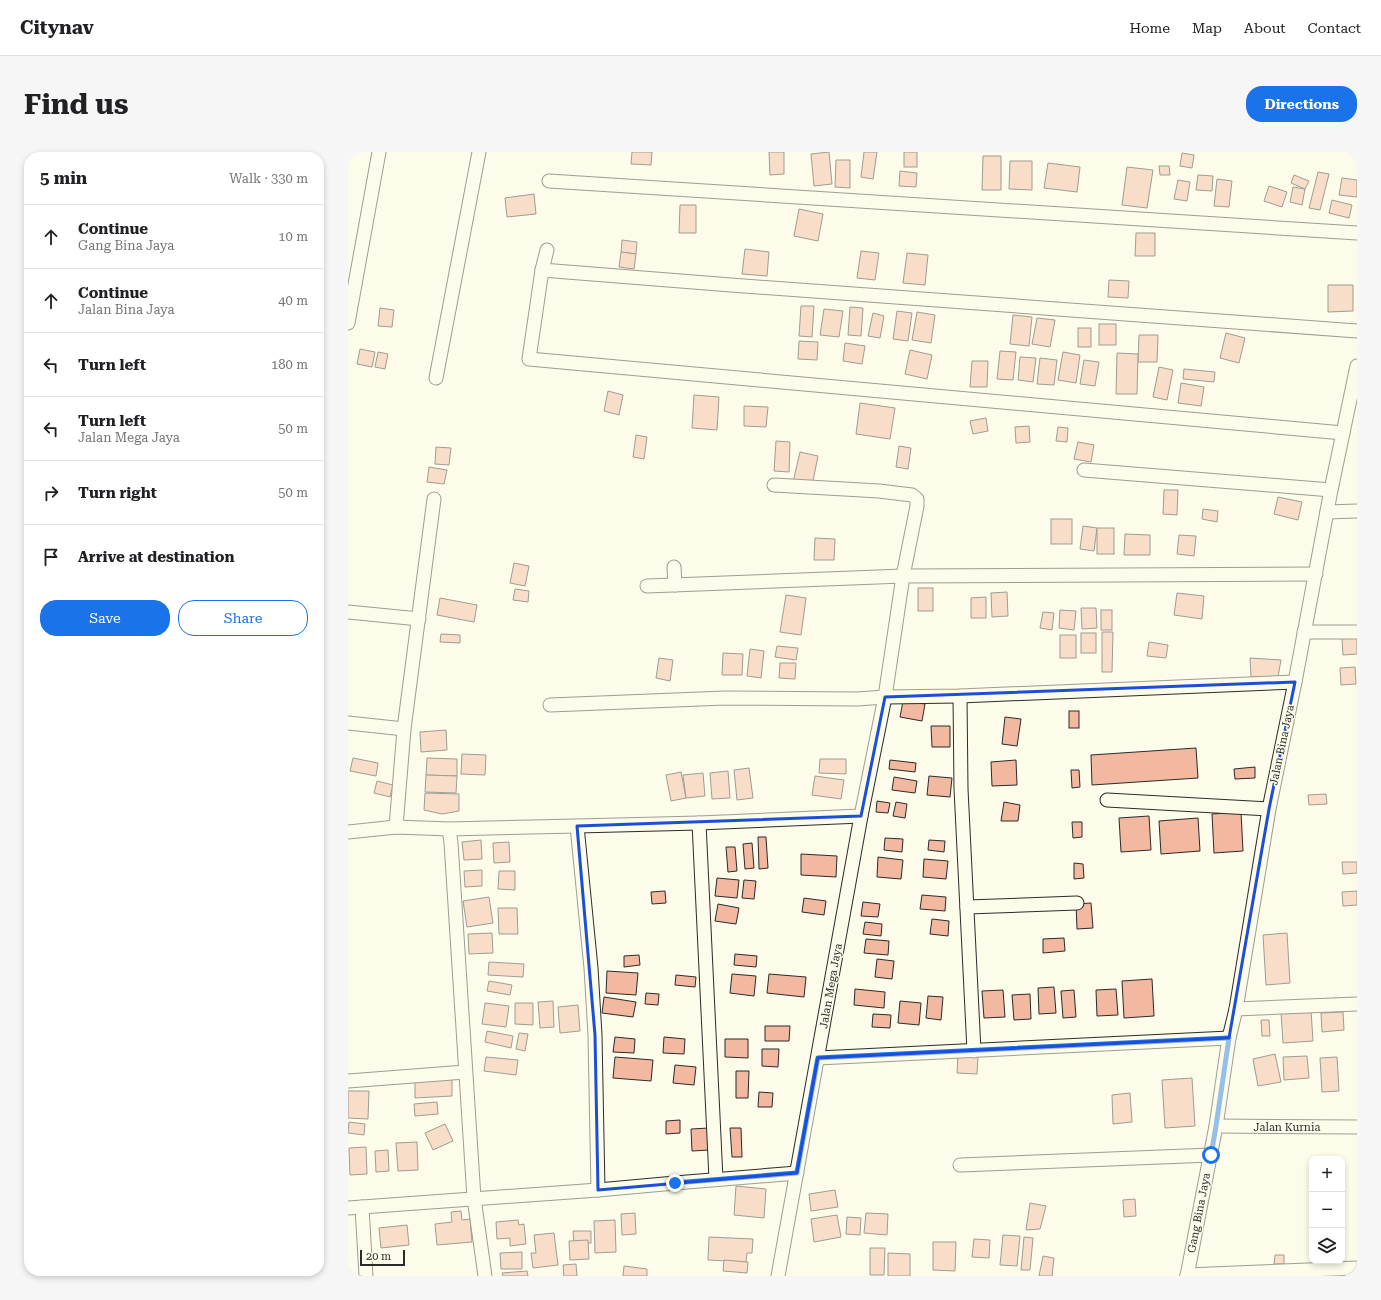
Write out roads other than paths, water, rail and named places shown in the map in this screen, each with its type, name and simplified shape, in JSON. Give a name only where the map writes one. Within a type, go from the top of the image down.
[{"type":"street","points":[[348,323],[379,152]]},
{"type":"street","points":[[436,378],[479,152]]},
{"type":"street","points":[[549,181],[1357,233]]},
{"type":"street","points":[[547,250],[542,270],[529,359],[1343,433]]},
{"type":"street","points":[[542,270],[763,288],[1357,331]]},
{"type":"street","name":"Jalan Bina Jaya","points":[[1216,1126],[1229,1038],[1236,1009],[1268,809],[1295,682],[1331,490],[1357,372]]},
{"type":"street","points":[[1084,470],[1331,490]]},
{"type":"street","name":"Jalan Mega Jaya","points":[[774,485],[879,491],[912,495],[917,499],[917,506],[903,576],[885,697],[861,816],[778,1276]]},
{"type":"street","points":[[396,827],[404,729],[434,499]]},
{"type":"street","points":[[1327,512],[1357,511]]},
{"type":"street","points":[[674,567],[676,585]]},
{"type":"street","points":[[647,586],[903,576],[1316,574]]},
{"type":"street","points":[[348,612],[419,619]]},
{"type":"street","points":[[1304,632],[1357,632]]},
{"type":"street","points":[[550,705],[725,698],[857,699],[960,696],[1295,682]]},
{"type":"street","points":[[960,696],[961,789],[974,1051]]},
{"type":"street","points":[[348,723],[404,729]]},
{"type":"street","points":[[1107,800],[1268,809]]},
{"type":"street","points":[[348,832],[396,827],[449,829],[577,826],[861,816]]},
{"type":"street","points":[[699,822],[716,1179]]},
{"type":"street","points":[[577,826],[591,968],[595,1035],[598,1190]]},
{"type":"street","points":[[449,829],[474,1198],[485,1276]]},
{"type":"street","points":[[967,907],[1077,903]]},
{"type":"street","points":[[1236,1009],[1357,1004]]},
{"type":"street","points":[[818,1058],[1229,1038]]},
{"type":"street","points":[[348,1081],[465,1072]]},
{"type":"street","name":"Jalan Kurnia","points":[[1216,1126],[1357,1128]]},
{"type":"street","name":"Gang Bina Jaya","points":[[1187,1275],[1216,1126]]},
{"type":"street","points":[[960,1165],[1211,1155]]},
{"type":"street","points":[[348,1208],[598,1190],[797,1173]]},
{"type":"street","points":[[362,1207],[366,1276]]},
{"type":"street","points":[[1187,1275],[1315,1273],[1357,1268]]}]
